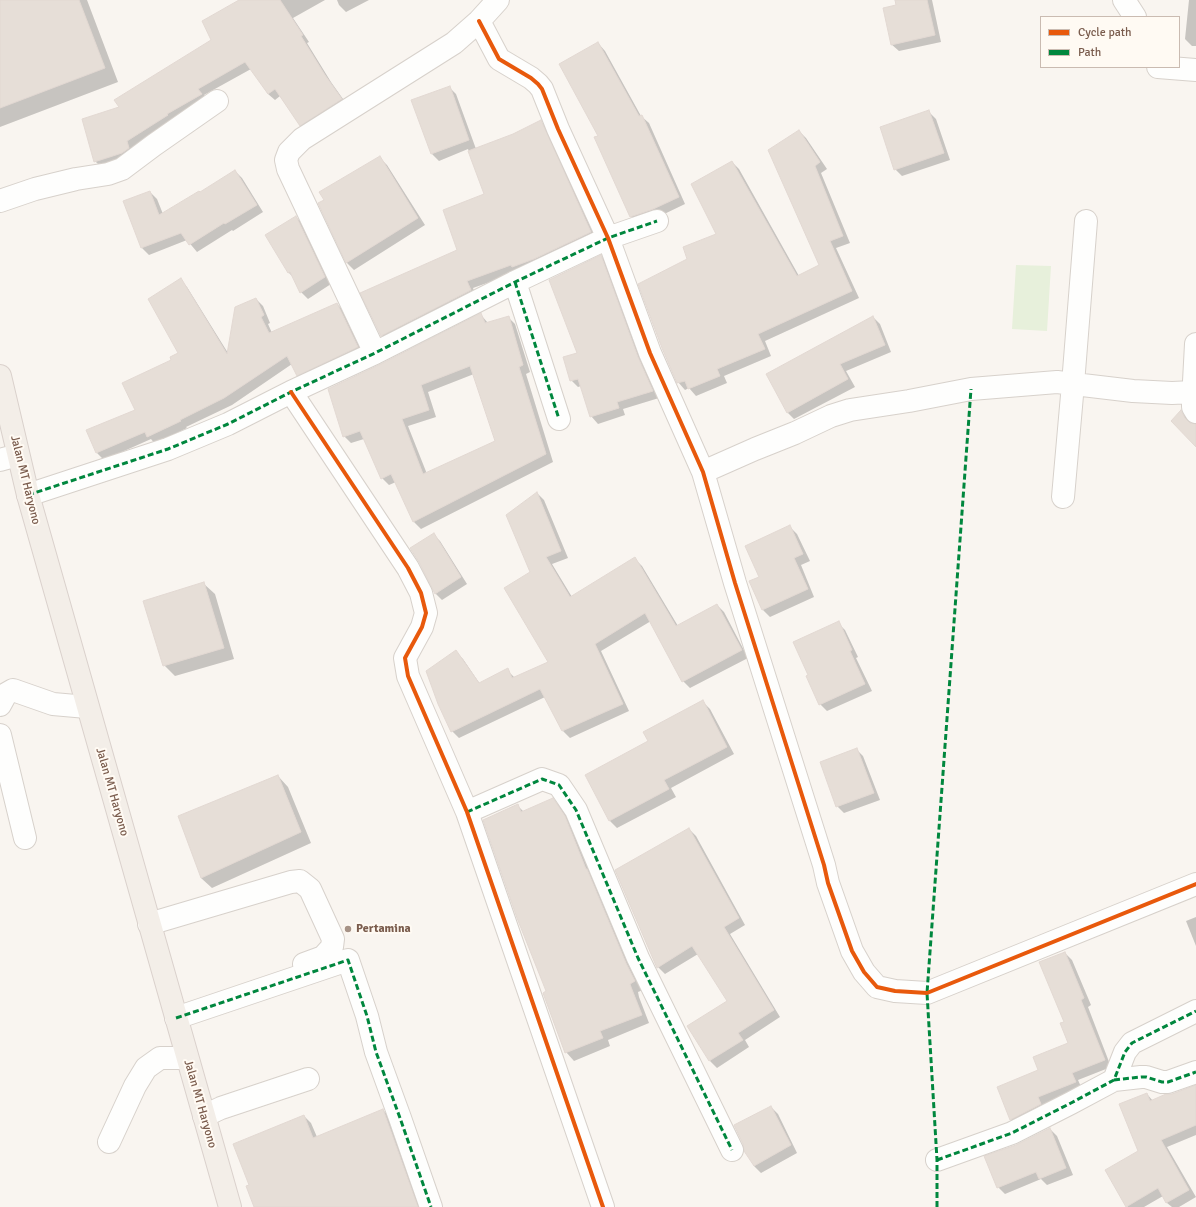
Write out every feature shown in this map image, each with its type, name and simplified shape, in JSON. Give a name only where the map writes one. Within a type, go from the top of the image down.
[{"type":"main road","name":"Jalan MT Haryono","points":[[0,376],[9,458],[28,495],[230,1207]]},
{"type":"street","points":[[375,353],[288,169],[286,160],[289,152],[302,139],[454,43],[479,21],[498,0]]},
{"type":"street","points":[[1124,0],[1134,16]]},
{"type":"street","points":[[479,21],[499,59],[531,78],[542,89],[558,129],[608,238],[650,353],[702,472],[735,583],[824,865],[828,883],[852,951],[864,972],[877,987],[895,991],[927,994],[1196,884]]},
{"type":"street","points":[[1164,68],[1196,70]]},
{"type":"street","points":[[0,201],[35,189],[76,179],[108,174],[122,169],[217,102]]},
{"type":"street","points":[[28,495],[168,449],[228,424],[291,392],[375,353],[515,282],[608,238],[657,221]]},
{"type":"street","points":[[1063,497],[1074,384],[1086,221]]},
{"type":"street","points":[[515,282],[559,419]]},
{"type":"street","points":[[702,472],[795,433],[831,416],[850,410],[909,401],[971,389],[1057,382],[1133,391],[1172,393],[1195,392],[1196,344]]},
{"type":"street","points":[[291,392],[408,568],[422,593],[426,613],[422,627],[405,658],[408,676],[467,812],[603,1207]]},
{"type":"street","points":[[0,705],[6,694],[14,690],[53,704],[88,707]]},
{"type":"street","points":[[0,735],[25,838]]},
{"type":"street","points":[[467,812],[542,779],[559,785],[576,810],[638,958],[732,1150]]},
{"type":"street","points":[[149,924],[291,882],[300,881],[310,889],[333,939],[332,947],[323,957],[175,1013]]},
{"type":"street","points":[[175,1013],[348,960],[367,1016],[376,1052],[431,1207]]},
{"type":"street","points":[[1114,1080],[1125,1052],[1132,1043],[1196,1011]]},
{"type":"street","points":[[109,1142],[134,1086],[146,1068],[160,1058],[187,1058]]},
{"type":"street","points":[[937,1160],[1012,1132],[1114,1080],[1146,1077],[1162,1082],[1168,1082],[1196,1072]]},
{"type":"street","points":[[204,1116],[221,1108],[308,1079]]},
{"type":"green space","points":[[1016,265],[1051,266],[1047,331],[1012,329]]},
{"type":"building","points":[[0,0],[79,0],[105,68],[0,108]]},
{"type":"building","points":[[239,0],[280,0],[303,35],[301,36],[325,75],[342,99],[300,126],[275,89],[268,94],[245,62],[198,89],[202,94],[167,114],[168,115],[127,141],[129,148],[122,153],[94,162],[82,119],[119,107],[114,100],[211,40],[202,21]]},
{"type":"building","points":[[895,0],[927,0],[935,35],[891,45],[883,8],[896,5]]},
{"type":"building","points":[[598,42],[639,116],[642,115],[679,197],[651,210],[630,217],[594,137],[598,136],[559,64]]},
{"type":"building","points":[[450,86],[469,140],[431,154],[411,100]]},
{"type":"building","points":[[929,110],[944,153],[894,170],[880,127]]},
{"type":"building","points":[[541,120],[591,232],[534,259],[512,267],[511,265],[467,281],[471,290],[381,336],[360,293],[457,250],[443,210],[484,194],[468,151],[513,134]]},
{"type":"building","points":[[799,130],[820,162],[815,166],[843,236],[830,241],[852,291],[758,334],[765,349],[717,369],[720,376],[688,389],[685,381],[677,383],[638,284],[687,259],[683,247],[716,234],[691,184],[732,161],[797,276],[819,265],[768,150]]},
{"type":"building","points":[[380,156],[418,218],[346,263],[318,203],[324,200],[319,192]]},
{"type":"building","points":[[235,170],[257,205],[225,224],[224,223],[189,245],[181,233],[141,248],[123,201],[150,191],[159,215]]},
{"type":"building","points":[[296,216],[325,277],[300,293],[290,272],[288,273],[265,235]]},
{"type":"building","points":[[601,255],[638,357],[653,391],[617,402],[619,408],[590,417],[578,379],[570,381],[563,357],[577,353],[549,280]]},
{"type":"building","points":[[181,278],[227,354],[235,307],[256,298],[264,315],[261,317],[269,333],[337,303],[358,347],[297,376],[287,356],[224,398],[180,420],[181,421],[147,437],[145,432],[96,453],[86,430],[135,410],[122,383],[171,360],[170,357],[178,353],[148,299]]},
{"type":"building","points":[[481,313],[485,323],[509,316],[523,365],[519,367],[546,454],[413,522],[391,474],[381,479],[360,431],[343,437],[328,389]],"holes":[[[470,366],[495,441],[423,474],[402,419],[429,410],[421,385]]]},
{"type":"building","points":[[873,316],[885,345],[840,364],[848,379],[787,413],[766,374]]},
{"type":"building","points":[[1181,410],[1185,418],[1190,423],[1196,424],[1196,447],[1171,421]]},
{"type":"building","points":[[537,492],[561,551],[546,557],[570,597],[635,557],[676,626],[717,604],[742,650],[682,682],[645,613],[595,644],[623,704],[562,731],[540,689],[451,732],[438,704],[426,671],[456,650],[479,683],[508,668],[512,678],[548,662],[504,588],[530,572],[506,515]]},
{"type":"building","points":[[790,525],[803,554],[794,558],[808,589],[762,610],[749,581],[759,577],[745,546]]},
{"type":"building","points":[[434,533],[461,577],[435,594],[419,562],[410,548]]},
{"type":"building","points":[[204,582],[224,648],[163,666],[143,601]]},
{"type":"building","points":[[839,621],[852,650],[850,651],[865,684],[819,705],[806,676],[808,675],[793,642]]},
{"type":"building","points":[[703,700],[727,747],[664,780],[669,789],[609,821],[585,775],[648,741],[643,732]]},
{"type":"building","points":[[857,748],[874,793],[836,807],[820,762]]},
{"type":"building","points":[[278,775],[301,832],[201,878],[178,816]]},
{"type":"building","points":[[553,798],[565,816],[586,869],[635,981],[630,984],[642,1015],[600,1031],[603,1038],[565,1053],[543,993],[546,991],[517,918],[483,820],[518,804],[521,812]]},
{"type":"building","points":[[689,828],[739,918],[724,927],[774,1010],[738,1033],[743,1040],[709,1061],[687,1026],[727,1001],[692,946],[657,968],[615,870]]},
{"type":"building","points":[[1065,952],[1084,998],[1081,1000],[1105,1060],[1072,1073],[1076,1082],[1038,1097],[1041,1104],[1010,1120],[997,1087],[1038,1070],[1033,1057],[1068,1043],[1060,1023],[1064,1022],[1039,962]]},
{"type":"building","points":[[1196,1085],[1196,1125],[1161,1140],[1189,1190],[1166,1203],[1158,1188],[1126,1207],[1105,1170],[1138,1151],[1119,1104],[1147,1093],[1150,1101],[1166,1094],[1172,1094]]},
{"type":"building","points":[[771,1106],[791,1145],[754,1166],[744,1151],[743,1144],[734,1125]]},
{"type":"building","points":[[383,1109],[418,1207],[254,1207],[246,1186],[249,1185],[233,1144],[304,1115],[313,1138]]},
{"type":"building","points":[[1050,1128],[1066,1168],[1039,1179],[1036,1172],[997,1188],[984,1156],[1016,1145]]},
{"type":"marked path","points":[[28,495],[168,449],[228,424],[291,392],[375,353],[515,282],[608,238],[657,221]]},
{"type":"marked path","points":[[515,282],[559,419]]},
{"type":"marked path","points":[[937,1207],[937,1160],[927,993],[971,389]]},
{"type":"marked path","points":[[467,812],[542,779],[559,785],[576,810],[638,958],[732,1150]]},
{"type":"marked path","points":[[176,1018],[348,960],[367,1016],[376,1052],[431,1207]]},
{"type":"marked path","points":[[937,1160],[1012,1133],[1114,1080],[1125,1052],[1132,1043],[1196,1011]]},
{"type":"marked path","points":[[1114,1080],[1146,1077],[1162,1082],[1168,1082],[1196,1072]]},
{"type":"cycle path","points":[[479,21],[499,59],[531,78],[542,89],[558,129],[608,238],[650,353],[703,472],[735,583],[824,865],[828,883],[852,951],[864,972],[877,987],[895,991],[927,993],[1196,884]]},
{"type":"cycle path","points":[[291,392],[408,568],[421,593],[426,613],[422,627],[405,658],[408,676],[467,812],[603,1207]]},
{"type":"place","name":"Pertamina","points":[[348,929]]}]
